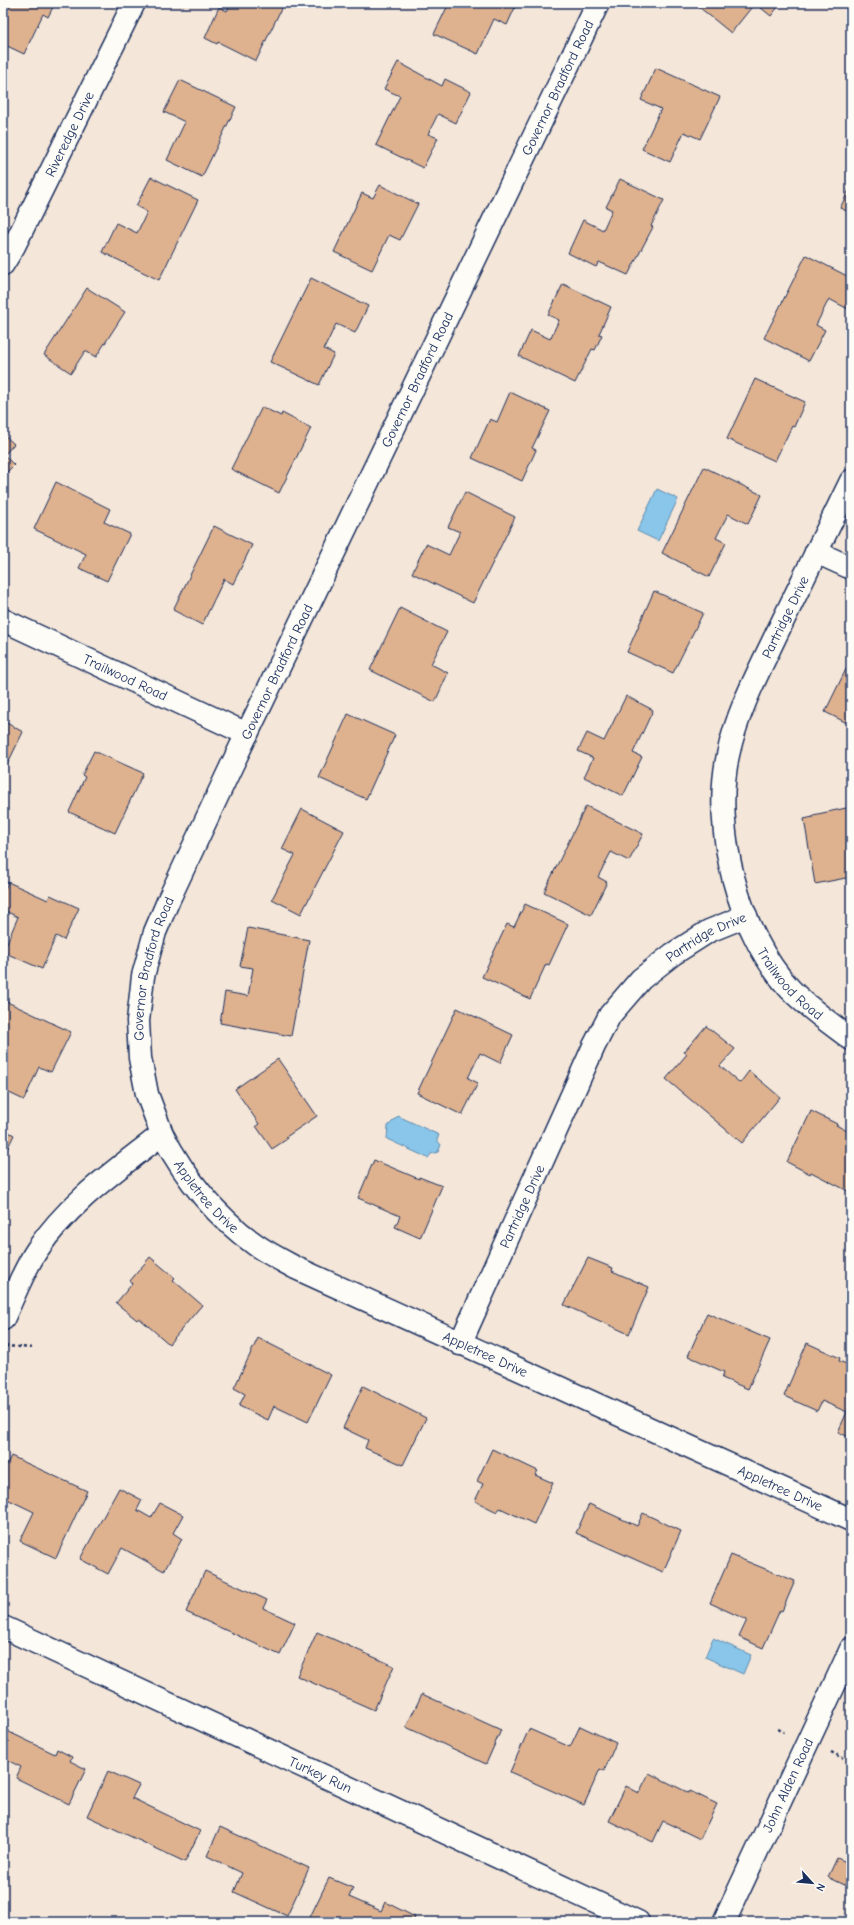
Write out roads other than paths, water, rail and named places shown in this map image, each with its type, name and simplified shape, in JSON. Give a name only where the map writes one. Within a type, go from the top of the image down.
[{"type":"street","name":"Riveredge Drive","points":[[3,264],[14,246],[134,3]]},
{"type":"street","name":"Governor Bradford Road","points":[[162,1134],[147,1094],[140,1058],[138,1021],[143,976],[155,932],[169,899],[247,734],[598,3]]},
{"type":"street","name":"Partridge Drive","points":[[460,1344],[594,1046],[610,1015],[641,979],[673,954],[709,931],[746,916],[733,881],[726,845],[723,795],[727,756],[735,727],[749,690],[851,481]]},
{"type":"street","points":[[816,552],[851,568]]},
{"type":"street","name":"Trailwood Road","points":[[3,620],[247,734]]},
{"type":"street","name":"Trailwood Road","points":[[746,916],[766,958],[790,988],[820,1015],[851,1039]]},
{"type":"street","points":[[3,1318],[36,1251],[58,1222],[76,1203],[162,1134]]},
{"type":"street","name":"Appletree Drive","points":[[162,1134],[177,1162],[199,1194],[226,1222],[257,1246],[296,1268],[460,1344],[851,1520]]},
{"type":"street","name":"Turkey Run","points":[[3,1627],[638,1922]]},
{"type":"street","name":"John Alden Road","points":[[724,1922],[851,1649]]},
{"type":"water","points":[[657,489],[678,499],[658,541],[637,531]]},
{"type":"water","points":[[398,1116],[439,1135],[437,1140],[441,1145],[438,1152],[431,1154],[428,1158],[387,1139],[388,1126]]},
{"type":"water","points":[[713,1638],[751,1655],[743,1674],[705,1657]]}]
